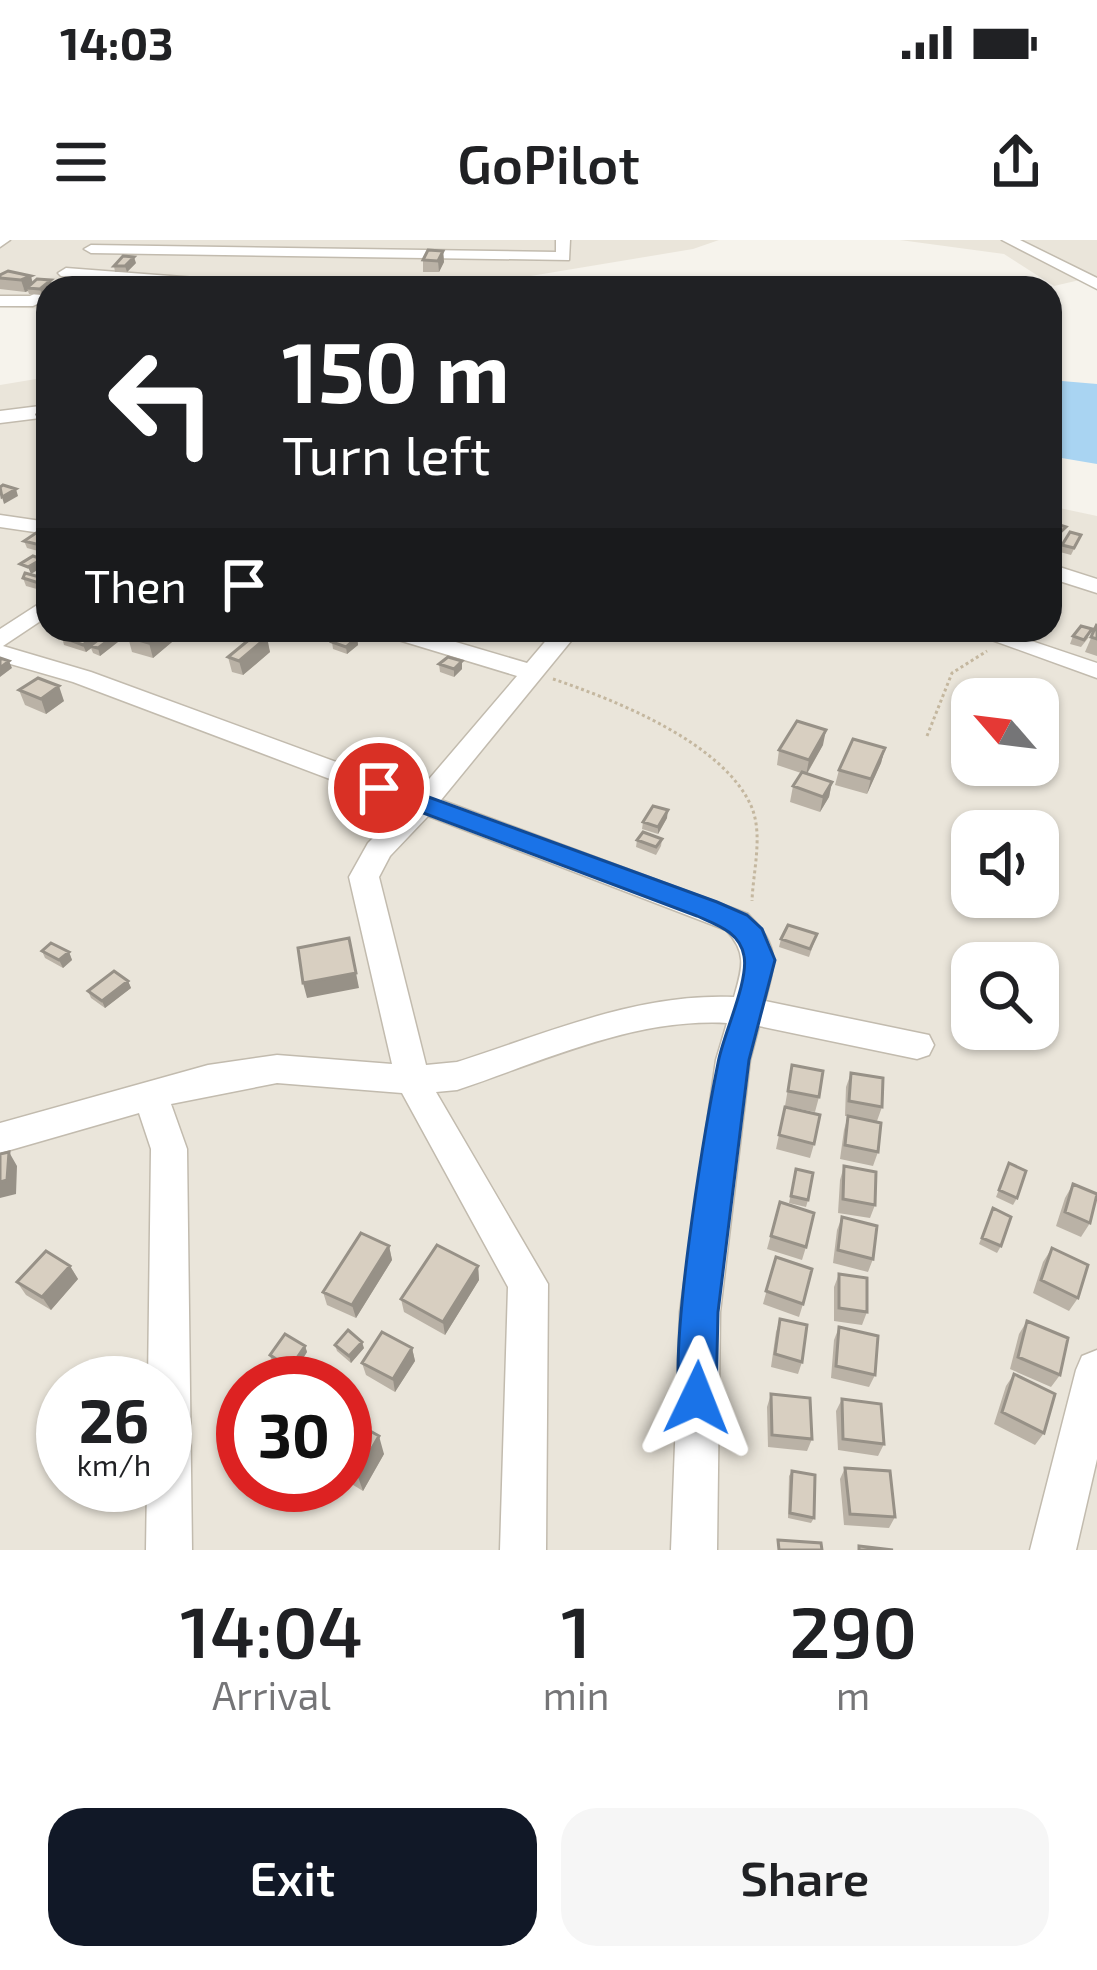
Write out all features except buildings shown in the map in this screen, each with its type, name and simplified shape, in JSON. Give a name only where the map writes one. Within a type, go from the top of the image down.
[{"type":"street","points":[[63,276],[95,244],[238,254],[563,257],[562,240]]},
{"type":"street","points":[[1009,240],[1097,284]]},
{"type":"street","points":[[226,276],[238,254]]},
{"type":"street","points":[[66,273],[102,276]]},
{"type":"street","points":[[0,301],[36,295]]},
{"type":"street","points":[[0,417],[36,412]]},
{"type":"street","points":[[1062,575],[1097,586]]},
{"type":"street","points":[[0,640],[36,614]]},
{"type":"street","points":[[429,642],[534,674]]},
{"type":"street","points":[[524,1550],[529,1284],[431,1119],[413,1080],[384,976],[364,877],[378,850],[423,804],[559,642]]},
{"type":"street","points":[[1010,642],[1097,671]]},
{"type":"street","points":[[0,653],[82,677],[737,922],[752,937],[760,960],[734,1060],[700,1312],[694,1550]]},
{"type":"street","points":[[0,1138],[208,1079],[277,1070],[413,1080],[457,1076],[643,1015],[686,1009],[748,1011],[917,1045]]},
{"type":"street","points":[[151,1098],[169,1150],[169,1550]]},
{"type":"street","points":[[1053,1550],[1097,1370]]},
{"type":"path","points":[[927,736],[951,669],[962,658],[1013,643]]},
{"type":"path","points":[[534,674],[608,696],[680,737],[738,782],[754,811],[752,901]]},
{"type":"shaded area","points":[[0,240],[719,240],[693,249],[531,276],[36,276],[36,308],[0,307]]},
{"type":"shaded area","points":[[900,240],[1097,240],[1097,276],[1062,284],[1062,276],[1038,276],[1004,254]]},
{"type":"shaded area","points":[[36,379],[36,642],[1062,642],[1062,509],[1097,516],[1097,1550],[0,1550],[0,385]]},
{"type":"water","points":[[1062,381],[1097,384],[1097,464],[1062,458]]},
{"type":"route","points":[[379,788],[707,909],[737,922],[752,937],[760,960],[734,1060],[700,1312],[697,1398]]}]
